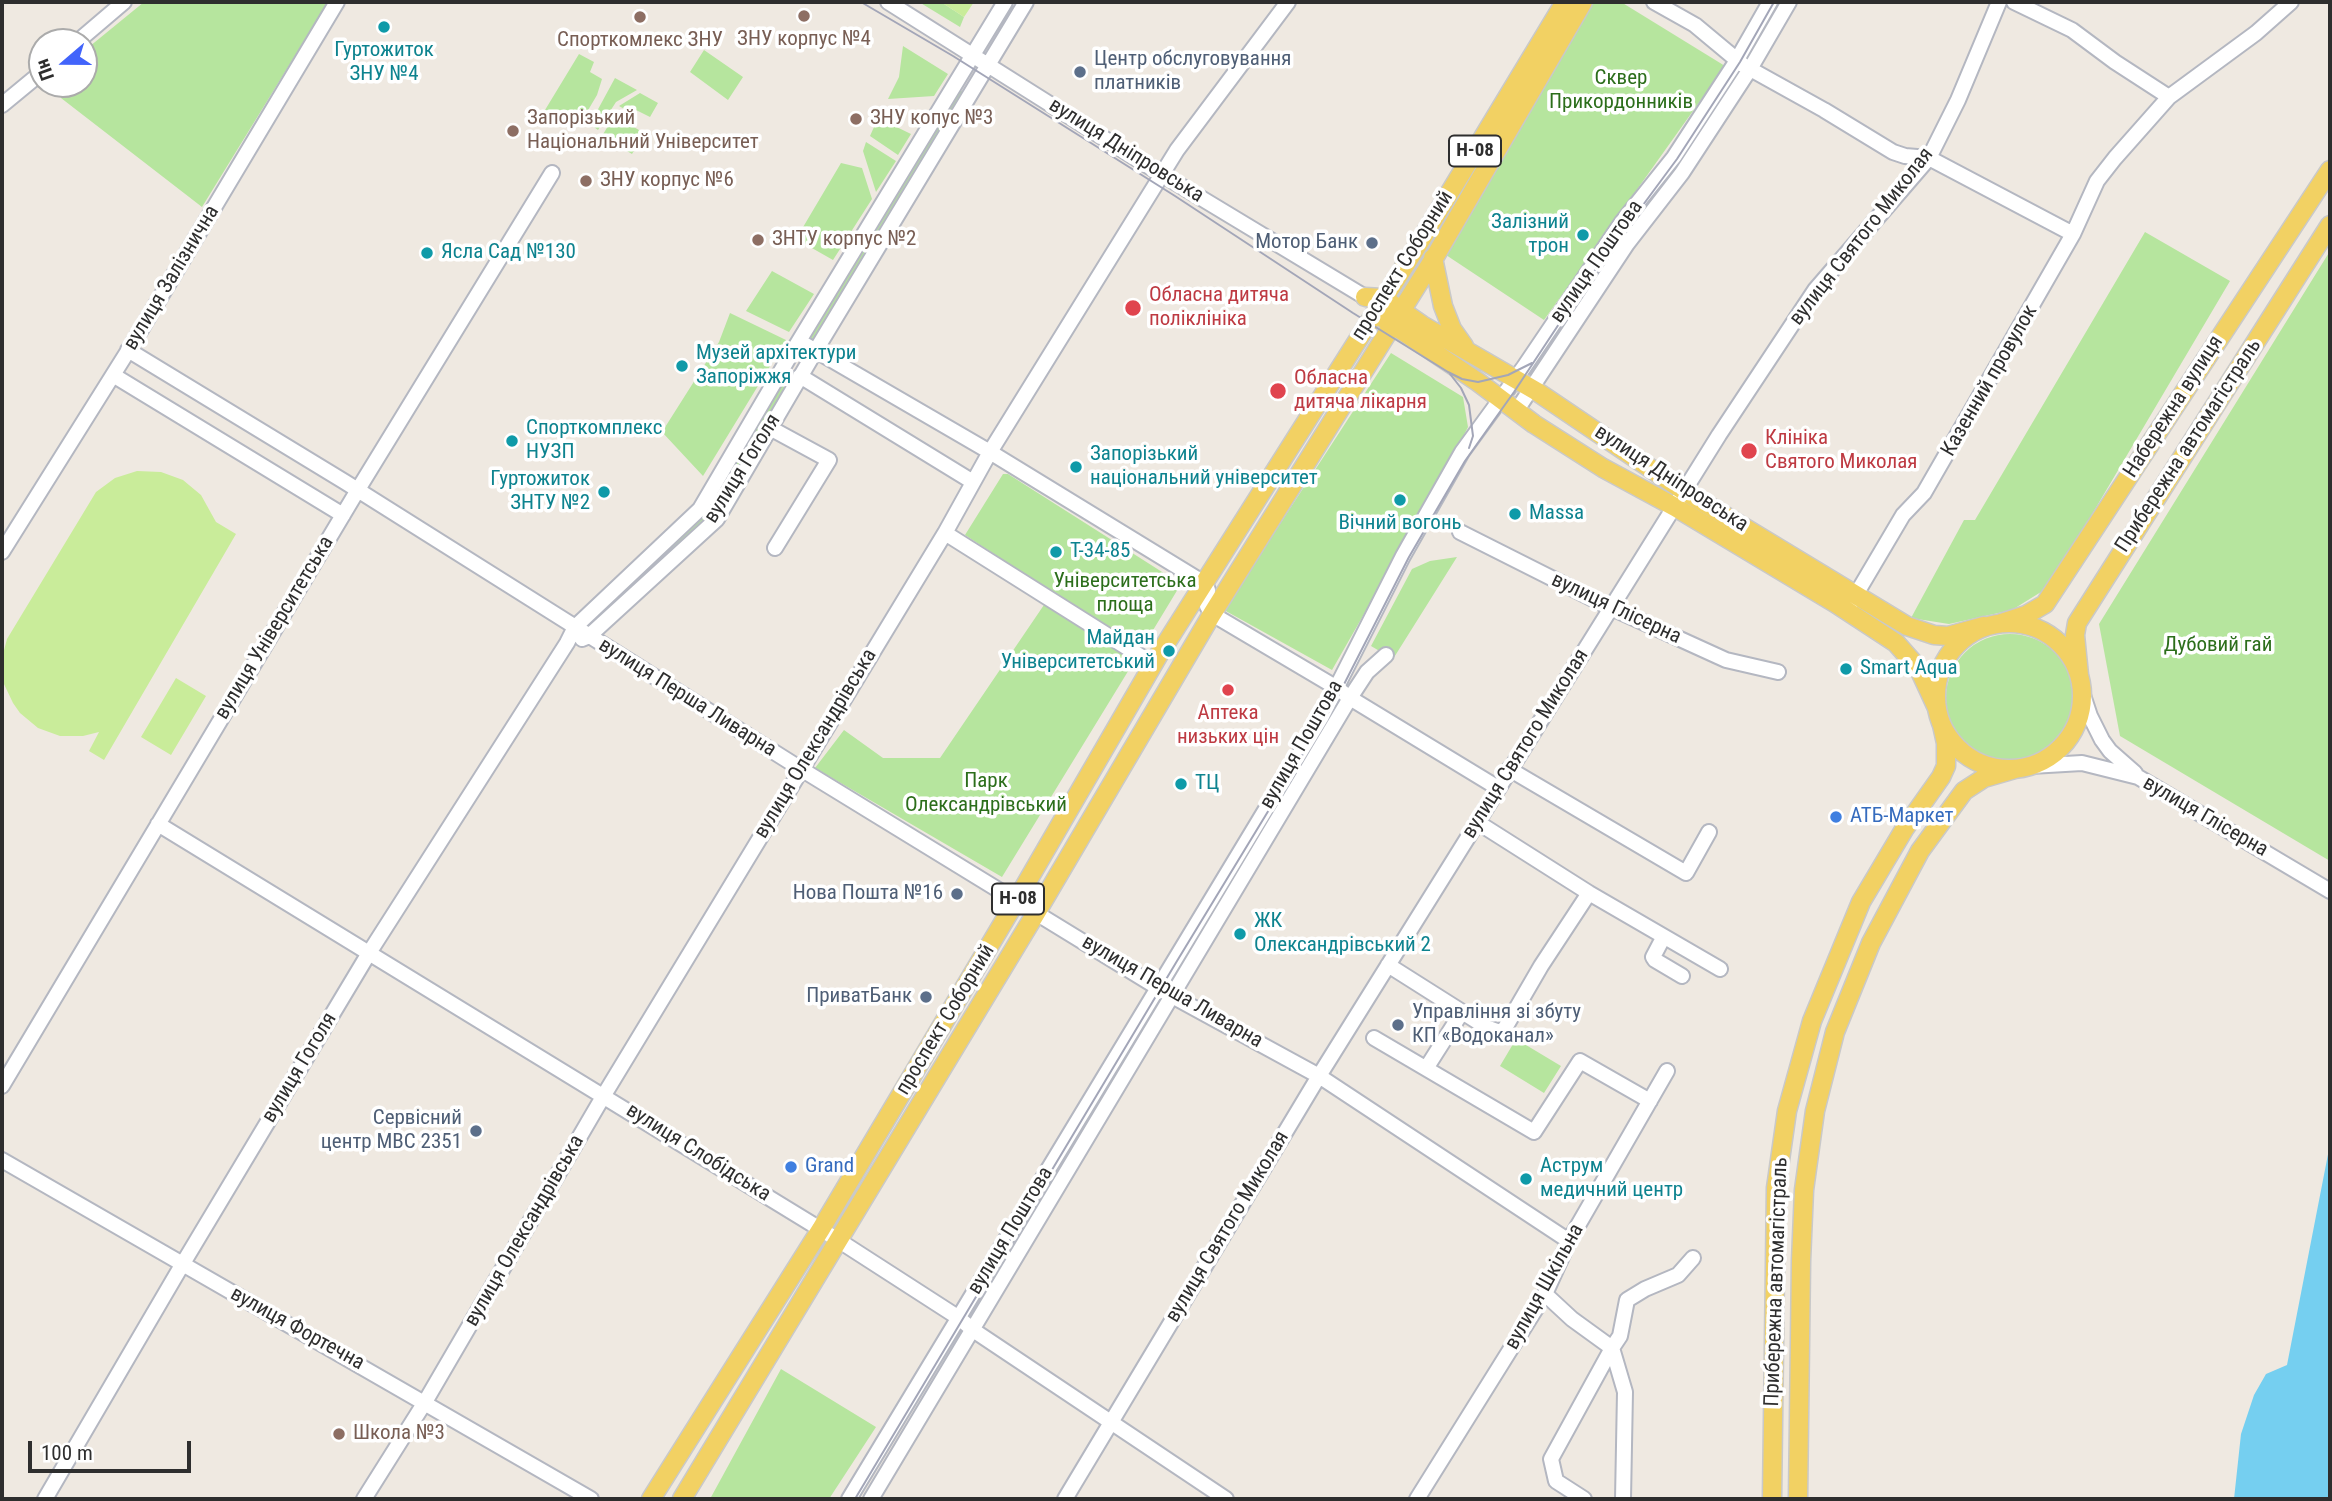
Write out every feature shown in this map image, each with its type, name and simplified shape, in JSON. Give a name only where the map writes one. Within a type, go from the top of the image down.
[{"type":"main road","name":"проспект Соборний","points":[[651,1499],[821,1230],[1153,664],[1374,302],[1418,245],[1565,2]]},
{"type":"main road","name":"проспект Соборний","points":[[682,1499],[1036,913],[1212,614],[1433,258],[1583,2]]},
{"type":"main road","name":"Набережна вулиця","points":[[1993,625],[2026,615],[2045,604],[2330,170]]},
{"type":"main road","name":"Прибережна автомагістраль","points":[[1798,1499],[1804,1190],[1815,1111],[1835,1032],[1866,957],[1883,919],[1920,851],[1964,791],[1984,778],[2023,767],[2059,750],[2069,737],[2079,715],[2080,683],[2074,635],[2077,623],[2330,225]]},
{"type":"main road","points":[[1433,258],[1437,284],[1447,317],[1468,351]]},
{"type":"main road","name":"вулиця Дніпровська","points":[[1374,302],[1525,418],[1603,468],[1680,499],[1857,595],[1907,626],[1934,635],[1948,636],[1993,625]]},
{"type":"main road","name":"вулиця Дніпровська","points":[[1396,317],[1468,351],[1531,389],[1680,499],[1896,643],[1908,655],[1927,683],[1939,716]]},
{"type":"main road","points":[[1993,625],[2018,623],[2049,635],[2067,653],[2080,683]]},
{"type":"main road","name":"Прибережна автомагістраль","points":[[1772,1499],[1776,1188],[1787,1111],[1812,1021],[1842,943],[1861,902],[1946,766],[1946,743],[1936,690],[1939,674],[1946,658],[1963,639],[1993,625]]},
{"type":"main road","points":[[1939,716],[1951,740],[1964,754],[1988,765],[2023,767]]},
{"type":"main road","points":[[1861,902],[1861,919],[1870,925],[1883,919]]},
{"type":"main road","points":[[1842,943],[1854,937],[1862,941],[1866,957]]},
{"type":"street","points":[[93,28],[124,2]]},
{"type":"street","name":"вулиця Залізнична","points":[[2,552],[113,375],[337,2]]},
{"type":"street","name":"вулиця Дніпровська","points":[[888,2],[1162,174],[1374,302]]},
{"type":"street","name":"вулиця Гоголя","points":[[45,1499],[369,953],[567,643],[575,626],[701,509],[799,341],[1005,2]]},
{"type":"street","name":"вулиця Гоголя","points":[[567,643],[589,636],[717,519],[800,376],[1026,2]]},
{"type":"street","name":"вулиця Олександрівська","points":[[364,1499],[425,1402],[604,1095],[945,533],[990,452],[1177,150],[1288,2]]},
{"type":"street","points":[[1654,2],[1695,26],[1750,69],[1893,152],[1929,158],[2073,234]]},
{"type":"street","name":"вулиця Поштова","points":[[849,1499],[1321,718],[1403,556],[1462,452],[1622,222],[1674,157],[1770,2]]},
{"type":"street","name":"вулиця Поштова","points":[[1517,410],[1627,244],[1682,173],[1750,69],[1789,2]]},
{"type":"street","name":"вулиця Святого Миколая","points":[[1065,1499],[1319,1076],[1680,499],[1815,290],[1929,158],[1958,100],[1999,2]]},
{"type":"street","points":[[2014,2],[2072,30],[2169,97]]},
{"type":"street","name":"Казенний провулок","points":[[1846,610],[1903,515],[1924,493],[2073,234],[2097,181],[2169,97],[2256,33],[2291,2]]},
{"type":"street","points":[[2,105],[28,84]]},
{"type":"street","name":"вулиця Університетська","points":[[2,1086],[343,515],[552,173]]},
{"type":"street","points":[[799,341],[990,452],[1204,583],[1208,590],[1207,606],[1212,614],[1498,788]]},
{"type":"street","name":"вулиця Перша Ливарна","points":[[128,350],[1016,901],[1172,995],[1319,1076],[1569,1241]]},
{"type":"street","points":[[113,375],[343,515]]},
{"type":"street","points":[[800,376],[972,482]]},
{"type":"street","points":[[770,428],[829,460],[775,548]]},
{"type":"street","name":"вулиця Глісерна","points":[[1460,532],[1611,608],[1726,660],[1778,672]]},
{"type":"street","points":[[945,533],[1153,664]]},
{"type":"street","name":"вулиця Поштова","points":[[871,1499],[1350,698],[1367,672],[1386,655]]},
{"type":"street","points":[[2080,683],[2102,740],[2138,777]]},
{"type":"street","name":"вулиця Глісерна","points":[[2023,767],[2082,763],[2138,777],[2330,891]]},
{"type":"street","points":[[1509,769],[1686,873],[1709,832]]},
{"type":"street","points":[[1477,822],[1589,893],[1720,969]]},
{"type":"street","name":"вулиця Слобідська","points":[[158,824],[838,1240],[1226,1499]]},
{"type":"street","points":[[1388,965],[1494,1032],[1500,1032],[1589,893]]},
{"type":"street","points":[[1663,937],[1653,957],[1682,976]]},
{"type":"street","points":[[1427,1068],[1462,1012]]},
{"type":"street","points":[[1374,1038],[1534,1132],[1580,1061],[1650,1101]]},
{"type":"street","name":"вулиця Шкільна","points":[[1417,1499],[1545,1294],[1569,1241],[1667,1071]]},
{"type":"street","name":"вулиця Фортечна","points":[[2,1160],[592,1499]]},
{"type":"street","points":[[1584,1499],[1556,1481],[1551,1459],[1620,1336],[1628,1300],[1655,1284],[1678,1275],[1693,1258]]},
{"type":"street","points":[[1545,1294],[1572,1319],[1612,1348],[1625,1392],[1623,1499]]},
{"type":"green space","points":[[144,2],[328,2],[202,207],[61,98],[98,98],[98,40]]},
{"type":"green space","points":[[919,2],[941,2],[964,17],[960,27]]},
{"type":"green space","points":[[941,2],[974,2],[964,17]]},
{"type":"green space","name":"Сквер Прикордонників","points":[[1590,2],[1621,2],[1725,66],[1544,320],[1446,255]]},
{"type":"green space","points":[[903,46],[948,74],[934,96],[888,99],[899,77]]},
{"type":"green space","points":[[704,50],[743,77],[728,100],[690,72]]},
{"type":"green space","points":[[579,54],[594,62],[590,72],[602,79],[597,95],[584,117],[570,125],[545,110]]},
{"type":"green space","points":[[615,78],[637,90],[616,102],[598,130],[590,124]]},
{"type":"green space","points":[[956,88],[963,92],[814,343],[808,339]]},
{"type":"green space","points":[[640,93],[658,103],[650,117],[619,106]]},
{"type":"green space","points":[[617,111],[625,116],[627,123],[644,133],[632,154],[602,136]]},
{"type":"green space","points":[[878,118],[911,134],[898,155],[870,136]]},
{"type":"green space","points":[[866,142],[896,161],[876,192],[863,151]]},
{"type":"green space","points":[[841,163],[862,168],[872,199],[833,260],[796,239]]},
{"type":"green space","points":[[2145,232],[2230,281],[2049,587],[2012,610],[1949,624],[1911,618],[1964,520],[1975,520]]},
{"type":"green space","name":"Дубовий гай","points":[[2330,251],[2330,861],[2120,736],[2099,624]]},
{"type":"green space","points":[[772,271],[814,294],[789,332],[746,311]]},
{"type":"green space","points":[[730,313],[786,340],[703,476],[662,432],[719,342]]},
{"type":"green space","points":[[1391,353],[1463,397],[1468,427],[1447,469],[1332,670],[1224,610]]},
{"type":"green space","points":[[780,384],[786,388],[711,516],[605,614],[600,615],[598,613],[705,511]]},
{"type":"green space","points":[[137,471],[161,472],[183,480],[201,495],[216,522],[236,534],[104,760],[89,751],[99,732],[83,736],[60,736],[38,728],[20,713],[3,682],[2,658],[7,639],[96,492],[115,478]]},
{"type":"green space","name":"Університетська площа","points":[[1003,474],[1008,474],[1181,584],[1141,650],[965,535]]},
{"type":"green space","points":[[1457,557],[1393,659],[1371,646],[1412,569],[1430,561]]},
{"type":"green space","name":"Парк Олександрівський","points":[[1048,599],[1138,655],[1002,877],[815,768],[844,730],[883,758],[940,758]]},
{"type":"green space","points":[[2010,634],[2034,639],[2055,653],[2069,674],[2074,698],[2069,722],[2055,743],[2034,757],[2010,762],[1986,757],[1965,743],[1951,722],[1946,698],[1951,674],[1965,653],[1986,639]]},
{"type":"green space","points":[[176,678],[206,696],[171,755],[141,737]]},
{"type":"green space","points":[[1516,1039],[1561,1066],[1544,1093],[1500,1066]]},
{"type":"green space","points":[[781,1369],[876,1427],[829,1499],[710,1499]]},
{"type":"water","points":[[2330,1144],[2330,1499],[2234,1499],[2241,1434],[2254,1395],[2266,1374],[2287,1365]]},
{"type":"tram line","points":[[861,2],[953,56],[1448,372],[1462,379],[1478,382],[1508,375],[1532,363]]},
{"type":"tram line","points":[[855,1499],[1337,698],[1409,557],[1465,461],[1592,274],[1677,159],[1740,62],[1774,2]]},
{"type":"tram line","points":[[1450,374],[1469,405],[1473,436],[1469,448]]},
{"type":"place","name":"ЗНУ корпус №4","points":[[804,16]]},
{"type":"place","name":"Спорткомлекс ЗНУ","points":[[640,17]]},
{"type":"place","name":"Гуртожиток ЗНУ №4","points":[[384,27]]},
{"type":"place","name":"Центр обслуговування платників","points":[[1080,72]]},
{"type":"place","name":"ЗНУ копус №3","points":[[856,119]]},
{"type":"place","name":"Запорізький Національний Університет","points":[[513,131]]},
{"type":"place","name":"ЗНУ корпус №6","points":[[586,181]]},
{"type":"place","name":"Залізний трон","points":[[1583,235]]},
{"type":"place","name":"ЗНТУ корпус №2","points":[[758,240]]},
{"type":"place","name":"Мотор Банк","points":[[1372,243]]},
{"type":"place","name":"Ясла Сад №130","points":[[427,253]]},
{"type":"place","name":"Обласна дитяча поліклініка","points":[[1133,308]]},
{"type":"place","name":"Музей архітектури Запоріжжя","points":[[682,366]]},
{"type":"place","name":"Обласна дитяча лікарня","points":[[1278,391]]},
{"type":"place","name":"Спорткомплекс НУЗП","points":[[512,441]]},
{"type":"place","name":"Клініка Святого Миколая","points":[[1749,451]]},
{"type":"place","name":"Запорізький національний університет","points":[[1076,467]]},
{"type":"place","name":"Гуртожиток ЗНТУ №2","points":[[604,492]]},
{"type":"place","name":"Вічний вогонь","points":[[1400,500]]},
{"type":"place","name":"Massa","points":[[1515,514]]},
{"type":"place","name":"Т-34-85","points":[[1056,552]]},
{"type":"place","name":"Майдан Університетський","points":[[1169,651]]},
{"type":"place","name":"Smart Aqua","points":[[1846,669]]},
{"type":"place","name":"Аптека низьких цін","points":[[1228,690]]},
{"type":"place","name":"ТЦ","points":[[1181,784]]},
{"type":"place","name":"АТБ-Маркет","points":[[1836,817]]},
{"type":"place","name":"Нова Пошта №16","points":[[957,894]]},
{"type":"place","name":"ЖК Олександрівський 2","points":[[1240,934]]},
{"type":"place","name":"ПриватБанк","points":[[926,997]]},
{"type":"place","name":"Управлiння зi збуту КП «Водоканал»","points":[[1398,1025]]},
{"type":"place","name":"Сервісний центр МВС 2351","points":[[476,1131]]},
{"type":"place","name":"Grand","points":[[791,1167]]},
{"type":"place","name":"Аструм медичний центр","points":[[1526,1179]]},
{"type":"place","name":"Школа №3","points":[[339,1434]]}]
